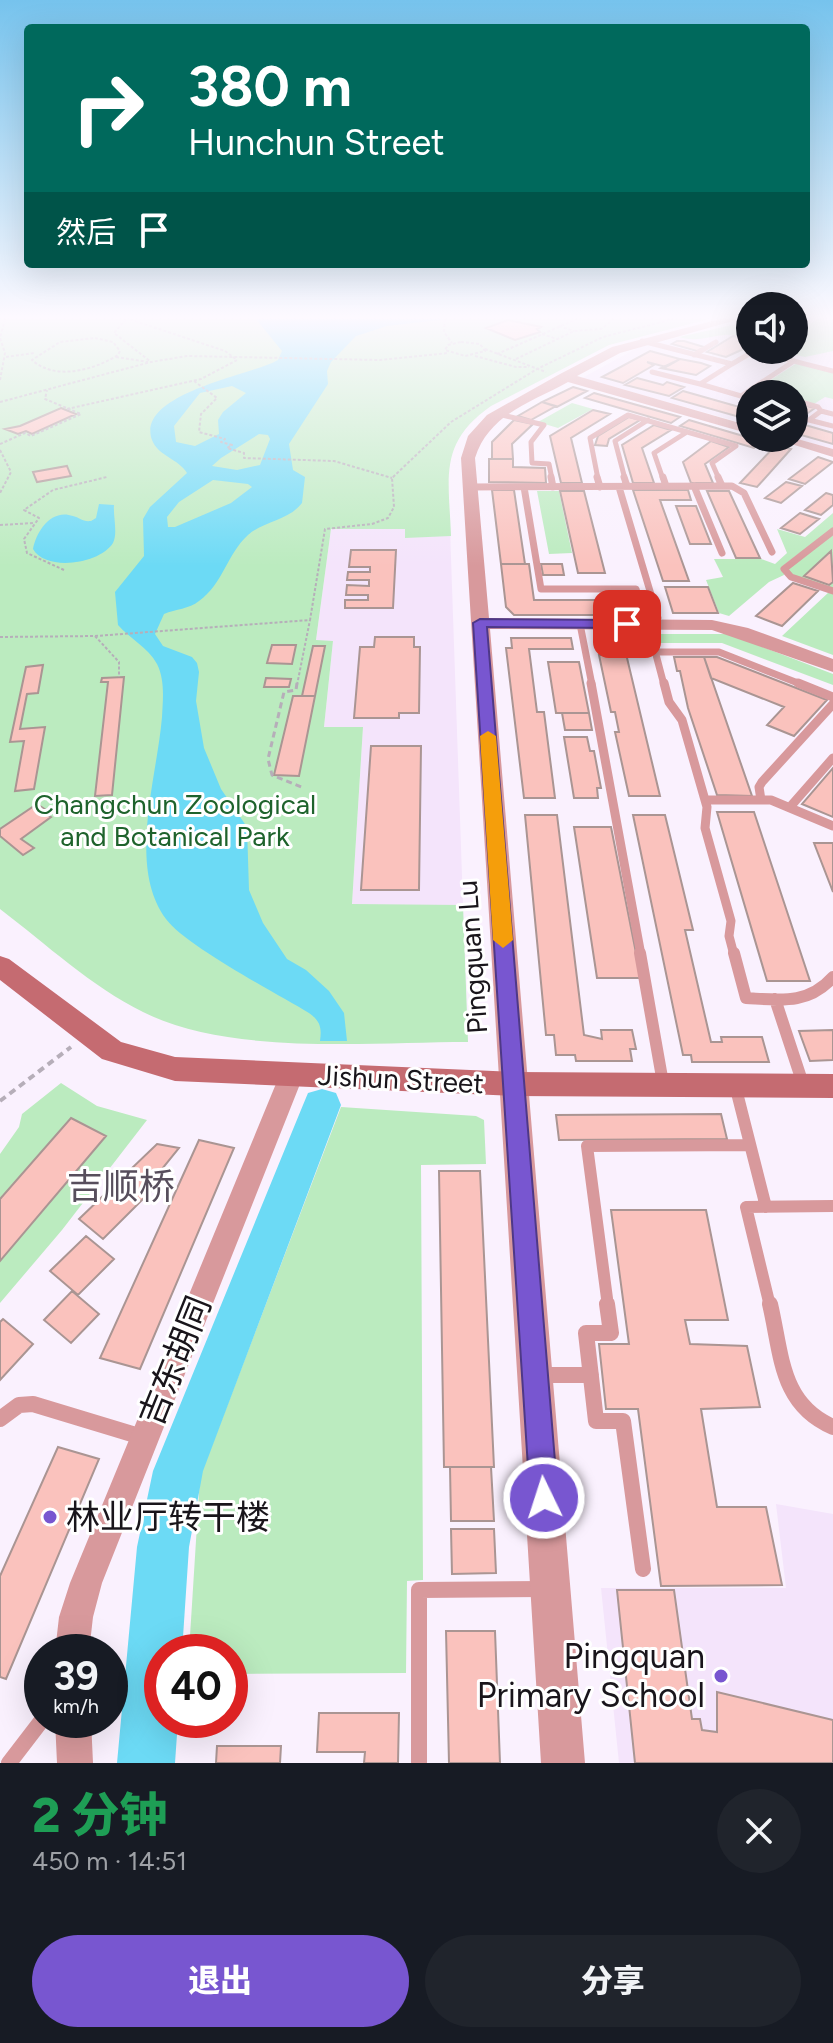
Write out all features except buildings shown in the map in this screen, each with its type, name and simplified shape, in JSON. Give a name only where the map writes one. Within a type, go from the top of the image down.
[{"type":"main road","name":"Jishun Street","points":[[0,966],[112,1051],[175,1069],[514,1084],[833,1086]]},
{"type":"street","name":"Pingquan Lu","points":[[521,401],[482,427],[470,446],[468,458],[563,1763]]},
{"type":"street","points":[[650,401],[736,426]]},
{"type":"street","points":[[808,446],[833,453]]},
{"type":"street","points":[[480,623],[725,627],[833,666]]},
{"type":"street","name":"吉东胡同","points":[[74,1634],[86,1583],[292,1074]]},
{"type":"street","points":[[74,1738],[75,1763]]},
{"type":"lane","points":[[808,404],[833,414]]},
{"type":"lane","points":[[821,411],[809,420],[833,426]]},
{"type":"lane","points":[[498,414],[544,425],[531,442],[532,463],[549,464],[553,487]]},
{"type":"lane","points":[[600,487],[590,438],[628,415],[736,446],[712,463],[722,486]]},
{"type":"lane","points":[[648,420],[615,441],[614,445],[658,618],[651,624]]},
{"type":"lane","points":[[666,486],[654,453],[687,432]]},
{"type":"lane","points":[[694,486],[722,553]]},
{"type":"lane","points":[[470,487],[732,486],[744,493],[772,552]]},
{"type":"lane","points":[[524,487],[541,589],[636,589],[644,618],[651,624],[669,702],[682,720],[705,800],[705,828],[731,921],[729,936],[746,998],[806,1000],[815,996],[833,977]]},
{"type":"lane","points":[[833,531],[823,541],[807,547],[784,569],[791,577],[833,591]]},
{"type":"lane","points":[[580,624],[664,1085]]},
{"type":"lane","points":[[655,652],[719,652],[833,697]]},
{"type":"lane","points":[[761,800],[759,787],[762,782],[833,704]]},
{"type":"lane","points":[[790,807],[833,758]]},
{"type":"lane","points":[[705,800],[761,800],[790,807],[833,826]]},
{"type":"lane","points":[[775,999],[804,1086]]},
{"type":"lane","points":[[735,1085],[766,1207]]},
{"type":"lane","points":[[643,1569],[623,1421],[596,1421],[586,1333],[611,1333],[587,1146],[750,1145]]},
{"type":"lane","points":[[833,1206],[746,1207],[789,1385],[804,1412],[833,1427]]},
{"type":"lane","points":[[535,1375],[591,1375]]},
{"type":"lane","points":[[0,1419],[19,1405],[33,1404],[144,1438]]},
{"type":"lane","points":[[419,1763],[419,1590],[551,1589]]},
{"type":"lane","points":[[9,1763],[28,1738]]},
{"type":"path","points":[[0,444],[25,433],[31,436],[81,414],[50,401]]},
{"type":"path","points":[[67,409],[89,401]]},
{"type":"path","points":[[214,401],[201,414],[197,427],[199,432],[225,439],[221,442],[232,445],[227,448],[244,453],[244,458],[334,461],[392,478]]},
{"type":"path","points":[[392,478],[451,422],[485,401]]},
{"type":"path","points":[[0,450],[11,472],[0,493]]},
{"type":"path","points":[[64,570],[28,557],[24,552],[23,542],[39,518],[24,510],[37,496],[60,486],[107,477]]},
{"type":"path","points":[[304,788],[272,775],[268,759],[284,692],[296,690],[325,529],[340,524],[372,524],[386,520],[394,508],[392,478]]},
{"type":"path","points":[[14,522],[27,514]]},
{"type":"path","points":[[0,525],[34,523]]},
{"type":"path","points":[[0,637],[115,635],[310,620]]},
{"type":"path","points":[[95,636],[119,662],[119,677]]},
{"type":"path","points":[[0,1101],[87,1035]]},
{"type":"shaded area","points":[[665,401],[736,401],[736,421]]},
{"type":"shaded area","points":[[808,401],[833,401],[833,449],[808,442]]},
{"type":"shaded area","points":[[331,529],[450,529],[463,905],[352,905],[363,728],[324,727],[333,641],[316,641]]},
{"type":"shaded area","name":"Pingquan Primary School","points":[[776,1504],[833,1514],[833,1763],[619,1763],[601,1588],[786,1588]]},
{"type":"green space","name":"Changchun Zoological and Botanical Park","points":[[0,401],[500,401],[474,420],[455,448],[449,479],[451,536],[405,538],[405,529],[331,529],[316,640],[333,641],[324,727],[363,727],[352,904],[463,905],[468,1042],[302,1044],[258,1041],[178,1026],[124,1002],[0,909]]},
{"type":"green space","points":[[572,403],[593,409],[558,428],[538,422]]},
{"type":"green space","points":[[537,491],[559,491],[572,553],[549,554]]},
{"type":"green space","points":[[833,513],[833,528],[783,566],[784,575],[769,582],[729,616],[719,613],[706,580],[723,577],[714,559],[761,559],[775,564],[787,553],[777,529],[805,537]]},
{"type":"green space","points":[[833,535],[833,589],[789,574],[788,568],[810,548]]},
{"type":"green space","points":[[829,592],[833,592],[833,655],[782,636]]},
{"type":"green space","points":[[657,634],[729,634],[833,674],[833,685],[722,643],[659,643]]},
{"type":"green space","points":[[61,1083],[97,1106],[147,1120],[62,1230],[0,1303],[0,1154],[19,1127],[22,1114]]},
{"type":"green space","points":[[341,1107],[476,1116],[484,1120],[486,1164],[421,1165],[423,1580],[407,1581],[406,1673],[248,1674],[248,1634],[190,1634],[200,1477]]},
{"type":"water","points":[[173,401],[193,401],[174,426],[176,442],[195,446],[219,434],[218,420],[236,401],[317,401],[289,444],[293,470],[305,477],[302,503],[290,514],[248,535],[207,594],[191,606],[164,614],[155,634],[163,646],[192,657],[197,663],[196,701],[204,748],[221,789],[247,827],[249,890],[263,923],[287,959],[306,970],[329,991],[344,1013],[347,1041],[320,1041],[321,1032],[313,1016],[192,942],[166,919],[154,898],[146,848],[163,690],[157,664],[118,625],[115,592],[144,556],[143,519],[150,507],[187,473],[152,440],[152,424],[161,410]],"holes":[[[259,434],[268,435],[270,439],[260,465],[237,470],[212,466]],[[213,480],[252,487],[231,503],[175,527],[168,527],[167,517],[179,502]]]},
{"type":"water","points":[[99,504],[114,505],[114,539],[106,550],[85,560],[61,563],[49,561],[33,549],[41,529],[51,518],[65,514],[91,521],[96,518]]},
{"type":"waterway","points":[[146,1763],[163,1547],[178,1471],[322,1105]]},
{"type":"slow traffic","points":[[488,736],[503,940]]},
{"type":"place","name":"林业厅转干楼","points":[[50,1517]]},
{"type":"place","name":"Pingquan Primary School","points":[[721,1676]]},
{"type":"district","name":"吉顺桥","points":[[121,1186]]},
{"type":"route","points":[[544,1498],[480,623],[627,624]]}]
